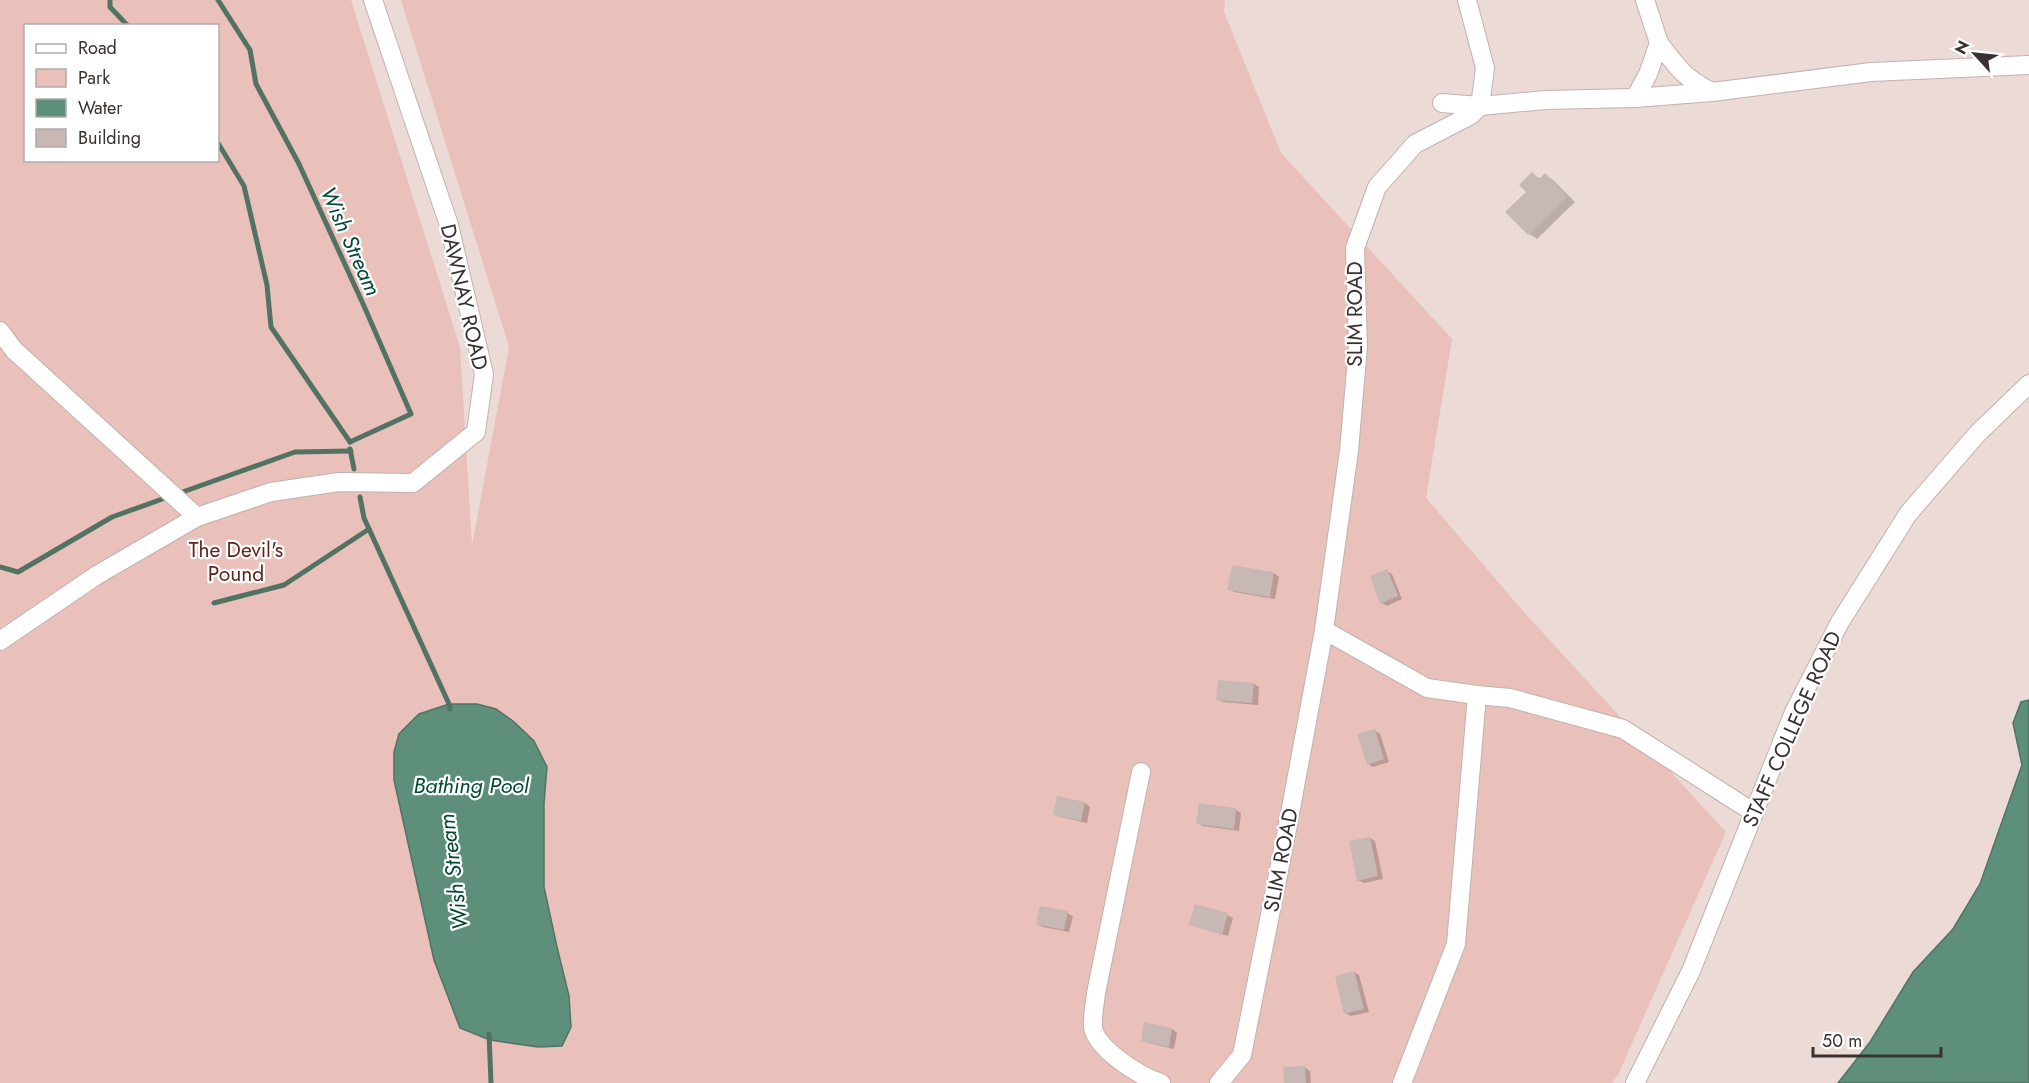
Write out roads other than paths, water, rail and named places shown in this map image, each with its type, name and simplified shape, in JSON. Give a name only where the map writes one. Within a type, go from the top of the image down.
[{"type":"street","name":"DAWNAY ROAD","points":[[0,641],[97,575],[197,517],[271,492],[339,483],[413,483],[476,432],[484,374],[449,225],[373,0]]},
{"type":"street","points":[[1442,103],[1480,106],[1485,68],[1467,0]]},
{"type":"street","points":[[1645,0],[1659,43],[1679,70],[1694,83],[1712,92],[1871,72],[2029,65]]},
{"type":"street","points":[[1635,98],[1648,74],[1659,43]]},
{"type":"street","name":"SLIM ROAD","points":[[1220,1083],[1242,1055],[1324,630],[1349,451],[1358,346],[1355,248],[1377,187],[1415,144],[1471,115],[1480,106],[1546,100],[1635,98],[1712,92]]},
{"type":"street","points":[[0,331],[23,358],[197,517]]},
{"type":"street","name":"STAFF COLLEGE ROAD","points":[[1635,1083],[1691,971],[1794,712],[1840,622],[1908,514],[1978,433],[2029,384]]},
{"type":"street","points":[[1324,630],[1427,688],[1510,698],[1623,729],[1753,812]]},
{"type":"street","points":[[1402,1083],[1456,944],[1477,695]]},
{"type":"street","points":[[1141,772],[1096,993],[1093,1029],[1108,1053],[1151,1080],[1161,1083]]},
{"type":"water","points":[[2029,700],[2029,1083],[1838,1083],[1870,1042],[1913,972],[1953,929],[1980,884],[2022,765],[2013,723],[2021,702]]},
{"type":"water","name":"Bathing Pool","points":[[449,704],[477,704],[496,709],[534,741],[547,767],[544,803],[544,887],[569,996],[571,1027],[562,1046],[538,1047],[490,1040],[460,1028],[434,960],[394,780],[394,752],[399,734],[419,714]]},
{"type":"waterway","points":[[110,0],[110,7],[126,24]]},
{"type":"waterway","name":"Wish Stream","points":[[218,0],[250,50],[256,84],[299,164],[411,414],[350,442]]},
{"type":"waterway","points":[[219,145],[244,186],[267,285],[271,327],[350,442]]},
{"type":"waterway","name":"Wish Stream","points":[[350,449],[354,469]]},
{"type":"waterway","points":[[177,494],[295,452],[351,451]]},
{"type":"waterway","points":[[0,567],[18,572],[112,517],[168,497]]},
{"type":"waterway","name":"Wish Stream","points":[[360,497],[364,518],[450,709]]},
{"type":"waterway","points":[[214,603],[284,585],[369,529]]},
{"type":"waterway","name":"Wish Stream","points":[[489,1034],[491,1083]]},
{"type":"park label","name":"The Devil's Pound","points":[[236,562]]}]
